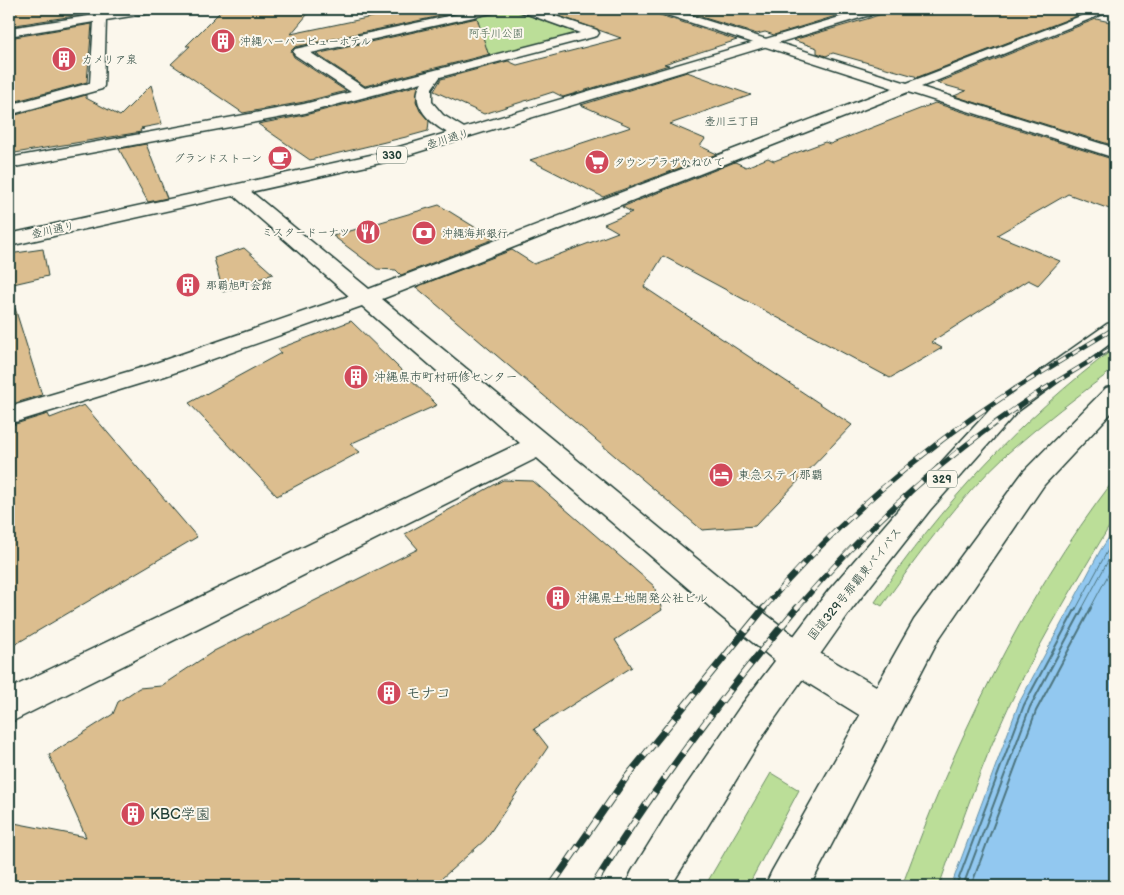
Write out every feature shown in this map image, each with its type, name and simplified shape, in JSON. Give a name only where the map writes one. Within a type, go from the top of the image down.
[{"type":"main road","points":[[9,32],[101,13],[157,9]]},
{"type":"main road","points":[[363,93],[300,52],[496,9]]},
{"type":"main road","points":[[9,164],[305,108],[593,33],[523,9]]},
{"type":"main road","points":[[659,9],[1115,153]]},
{"type":"main road","points":[[9,416],[156,372],[367,297],[1109,9]]},
{"type":"main road","name":"壺川通り","points":[[9,240],[379,158],[868,10]]},
{"type":"main road","points":[[9,110],[97,86],[101,13]]},
{"type":"main road","points":[[434,75],[426,88],[424,103],[438,118],[463,134]]},
{"type":"main road","points":[[238,190],[541,444],[688,571],[797,658],[882,709]]},
{"type":"main road","name":"国道329号那覇東バイパス","points":[[647,886],[731,752],[797,658],[840,600],[920,503],[1008,406],[1115,329]]},
{"type":"main road","points":[[787,886],[926,630],[1034,478],[1115,394]]},
{"type":"main road","points":[[9,707],[541,444]]},
{"type":"green space","name":"阿手川公園","points":[[511,9],[580,34],[492,56],[424,26]]},
{"type":"green space","points":[[1115,348],[1115,368],[1034,431],[990,470],[941,526],[882,606],[875,602],[927,531],[984,465],[1047,404]]},
{"type":"green space","points":[[1114,480],[1115,504],[1112,509],[1115,517],[1051,625],[1008,708],[980,774],[939,886],[902,886],[944,780],[967,727],[993,675],[1049,575],[1080,526]]},
{"type":"green space","points":[[771,773],[799,790],[748,886],[705,886]]},
{"type":"water","points":[[1115,528],[1115,886],[951,886],[1019,703],[1100,551]]},
{"type":"building","points":[[19,9],[93,9],[93,13],[9,26],[9,18]]},
{"type":"building","points":[[312,9],[291,34],[410,9],[473,9],[295,47],[291,51],[294,57],[346,91],[304,102],[243,113],[171,64],[222,10]]},
{"type":"building","points":[[549,9],[651,9],[654,13],[737,40],[664,64],[669,65],[563,97],[553,92],[484,114],[434,91],[441,79],[508,61],[517,65],[621,38],[548,12]]},
{"type":"building","points":[[675,9],[849,9],[852,11],[774,35],[765,32],[757,34]]},
{"type":"building","points":[[887,9],[1053,9],[1079,15],[918,77],[833,53],[826,56],[817,53],[817,48],[793,40],[870,18],[884,13]]},
{"type":"building","points":[[477,18],[488,53],[490,54],[365,86],[316,54]]},
{"type":"building","points":[[1096,19],[1115,23],[1115,146],[954,96],[966,91],[937,83]]},
{"type":"building","points":[[92,24],[87,82],[9,103],[9,38]]},
{"type":"building","points":[[687,72],[751,95],[670,124],[705,139],[700,146],[717,154],[603,197],[530,160],[631,127],[581,105]]},
{"type":"building","points":[[151,85],[162,124],[141,128],[144,129],[140,130],[141,132],[9,154],[9,117],[86,95],[86,98],[120,116]]},
{"type":"building","points":[[419,85],[416,101],[420,111],[429,121],[428,131],[406,137],[310,160],[258,124],[305,115]]},
{"type":"building","points":[[935,103],[1115,160],[1115,211],[1068,194],[997,235],[1060,261],[1038,285],[1028,280],[931,342],[942,348],[890,378],[663,256],[644,287],[852,425],[755,526],[702,530],[416,287],[512,250],[534,264],[618,232],[604,224],[632,212],[622,207],[735,162],[746,167],[768,158],[774,161],[825,142],[830,144]]},
{"type":"building","points":[[146,144],[167,198],[148,202],[119,149]]},
{"type":"building","points":[[439,205],[494,239],[401,275],[396,270],[377,269],[333,236]]},
{"type":"building","points":[[244,248],[273,274],[223,292],[214,258]]},
{"type":"building","points":[[43,249],[48,276],[9,285],[9,254]]},
{"type":"building","points":[[15,308],[42,395],[9,405],[9,309]]},
{"type":"building","points":[[351,321],[437,405],[350,444],[360,452],[277,496],[189,403],[281,353],[278,349]]},
{"type":"building","points":[[84,405],[197,537],[9,648],[9,426],[48,414],[50,418]]},
{"type":"building","points":[[503,480],[533,481],[654,586],[662,610],[615,640],[632,667],[534,729],[548,747],[485,840],[433,886],[9,886],[9,822],[86,837],[49,755],[113,714],[118,702],[139,688],[161,686],[214,651],[418,549],[405,534]]},
{"type":"railway","points":[[1011,391],[1115,328]]},
{"type":"railway","points":[[1041,391],[1115,346]]},
{"type":"railway","points":[[763,609],[820,547],[880,490],[944,439],[1013,390]]},
{"type":"railway","points":[[796,609],[853,547],[912,490],[974,439],[1043,390]]},
{"type":"railway","points":[[551,886],[626,778],[764,608]]},
{"type":"railway","points":[[593,886],[640,814],[690,743],[797,608]]},
{"type":"place","name":"沖縄ハーバービューホテル","points":[[223,41]]},
{"type":"place","name":"カメリア泉","points":[[64,59]]},
{"type":"place","name":"グランドストーン","points":[[280,158]]},
{"type":"place","name":"タウンプラザかねひで","points":[[597,162]]},
{"type":"place","name":"ミスタードーナツ","points":[[368,232]]},
{"type":"place","name":"沖縄海邦銀行","points":[[424,233]]},
{"type":"place","name":"那覇旭町会館","points":[[188,285]]},
{"type":"place","name":"沖縄県市町村研修センター","points":[[356,377]]},
{"type":"place","name":"東急ステイ那覇","points":[[721,475]]},
{"type":"place","name":"沖縄県土地開発公社ビル","points":[[558,598]]},
{"type":"place","name":"モナコ","points":[[389,693]]},
{"type":"place","name":"KBC学園","points":[[133,814]]},
{"type":"district","name":"壺川三丁目","points":[[732,121]]}]
